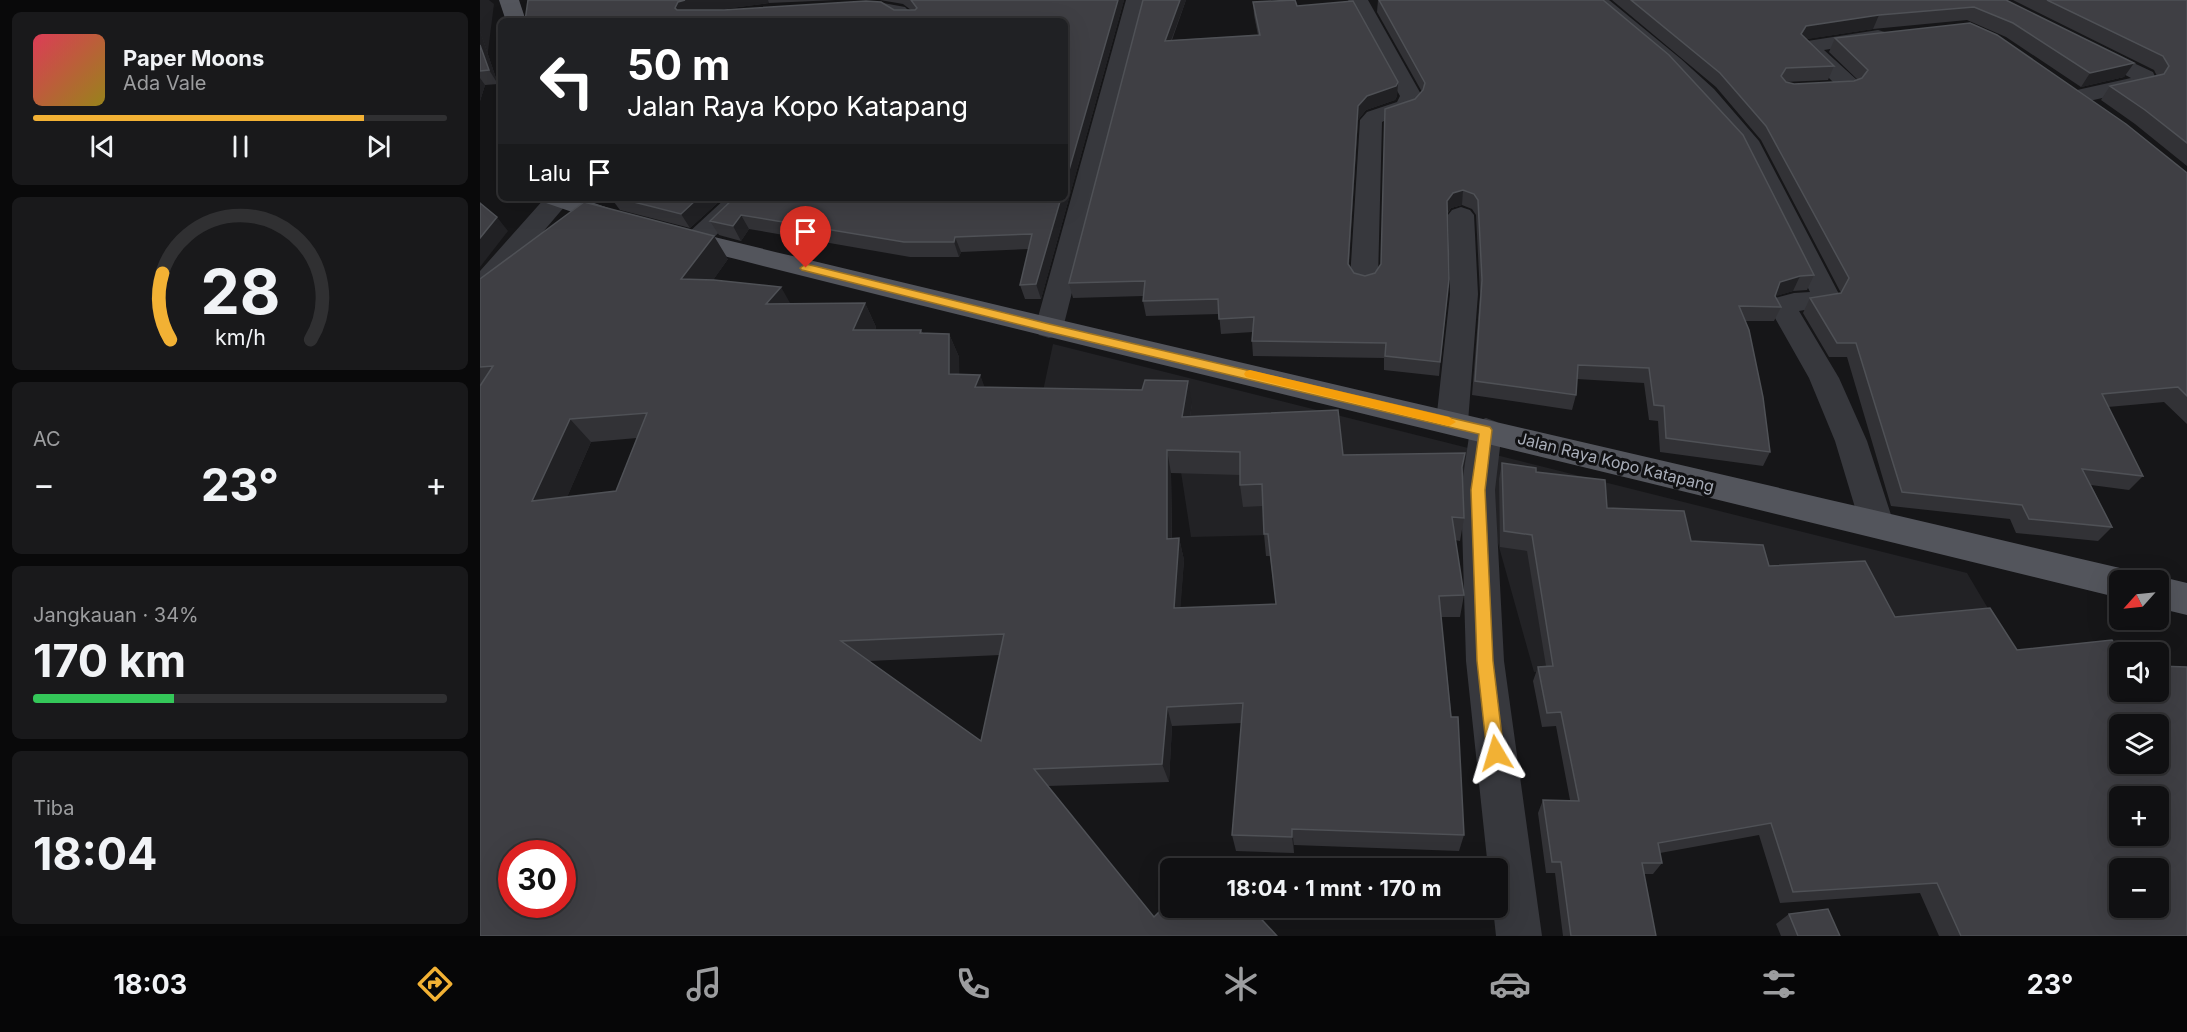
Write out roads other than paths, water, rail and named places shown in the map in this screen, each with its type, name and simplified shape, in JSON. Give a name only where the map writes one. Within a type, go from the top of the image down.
[{"type":"main road","points":[[509,0],[515,18]]},
{"type":"main road","name":"Jalan Raya Kopo Katapang","points":[[562,201],[600,215],[1049,328],[1469,426],[2109,580]]},
{"type":"main road","points":[[2169,595],[2187,599]]},
{"type":"street","points":[[1049,328],[1136,0]]},
{"type":"street","points":[[1358,0],[1411,96],[1410,104],[1403,110],[1377,114],[1371,120],[1364,279]]},
{"type":"street","points":[[1598,0],[1674,63],[1706,94],[1750,146],[1825,294],[1823,299],[1815,302],[1792,301],[1785,304],[1785,311],[1824,378],[1851,441],[1877,525]]},
{"type":"street","points":[[833,8],[894,9],[907,18]]},
{"type":"street","points":[[1789,89],[1841,88],[1849,85],[1808,46],[1895,34]]},
{"type":"street","points":[[2074,40],[2145,77],[2146,81],[2076,98]]},
{"type":"street","points":[[2059,85],[2096,111]]},
{"type":"street","points":[[480,288],[555,201]]},
{"type":"street","points":[[696,240],[738,201]]},
{"type":"street","points":[[1461,215],[1469,426],[1478,490],[1485,661],[1519,936]]}]
